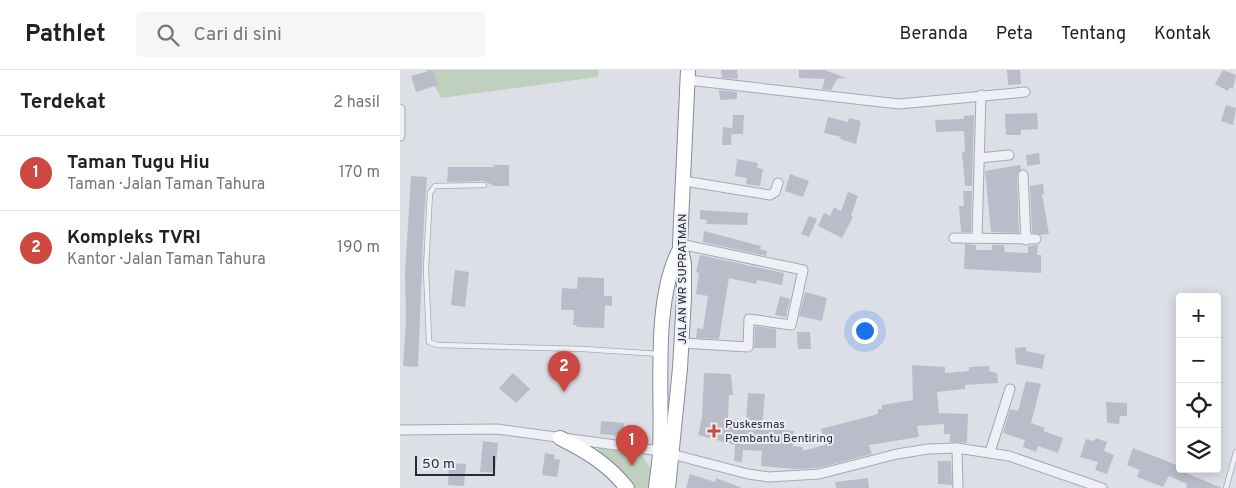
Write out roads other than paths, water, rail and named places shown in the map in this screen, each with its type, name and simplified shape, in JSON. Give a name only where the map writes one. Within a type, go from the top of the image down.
[{"type":"highway","name":"JALAN WR SUPRATMAN","points":[[668,488],[666,452],[682,343],[684,264],[680,246],[688,75]]},
{"type":"highway","points":[[656,488],[666,452],[661,354],[668,290],[680,246]]},
{"type":"highway","points":[[560,438],[586,450],[602,462],[627,488]]},
{"type":"street","points":[[688,75],[899,104],[1025,92]]},
{"type":"street","points":[[977,238],[981,95]]},
{"type":"street","points":[[400,109],[400,136]]},
{"type":"street","points":[[979,158],[1009,155]]},
{"type":"street","points":[[1023,174],[1026,240]]},
{"type":"street","points":[[684,181],[770,195],[775,192],[778,183]]},
{"type":"street","points":[[954,238],[1036,239]]},
{"type":"street","points":[[680,246],[803,270],[791,324],[749,319],[748,347],[682,343]]},
{"type":"street","points":[[990,452],[1010,389]]},
{"type":"street","points":[[400,430],[497,429],[666,452],[748,474],[788,477],[819,474],[898,454],[928,449],[957,448],[990,452],[1040,465],[1102,488]]},
{"type":"street","points":[[957,448],[958,488]]},
{"type":"lane","points":[[484,186],[435,186],[432,188],[426,268],[429,342],[438,345],[583,349],[661,354]]},
{"type":"lane","points":[[1226,488],[1236,452]]},
{"type":"place","name":"Kompleks TVRI","points":[[564,392]]},
{"type":"place","name":"Puskesmas Pembantu Bentiring","points":[[714,431]]},
{"type":"place","name":"Taman Tugu Hiu","points":[[632,466]]}]
